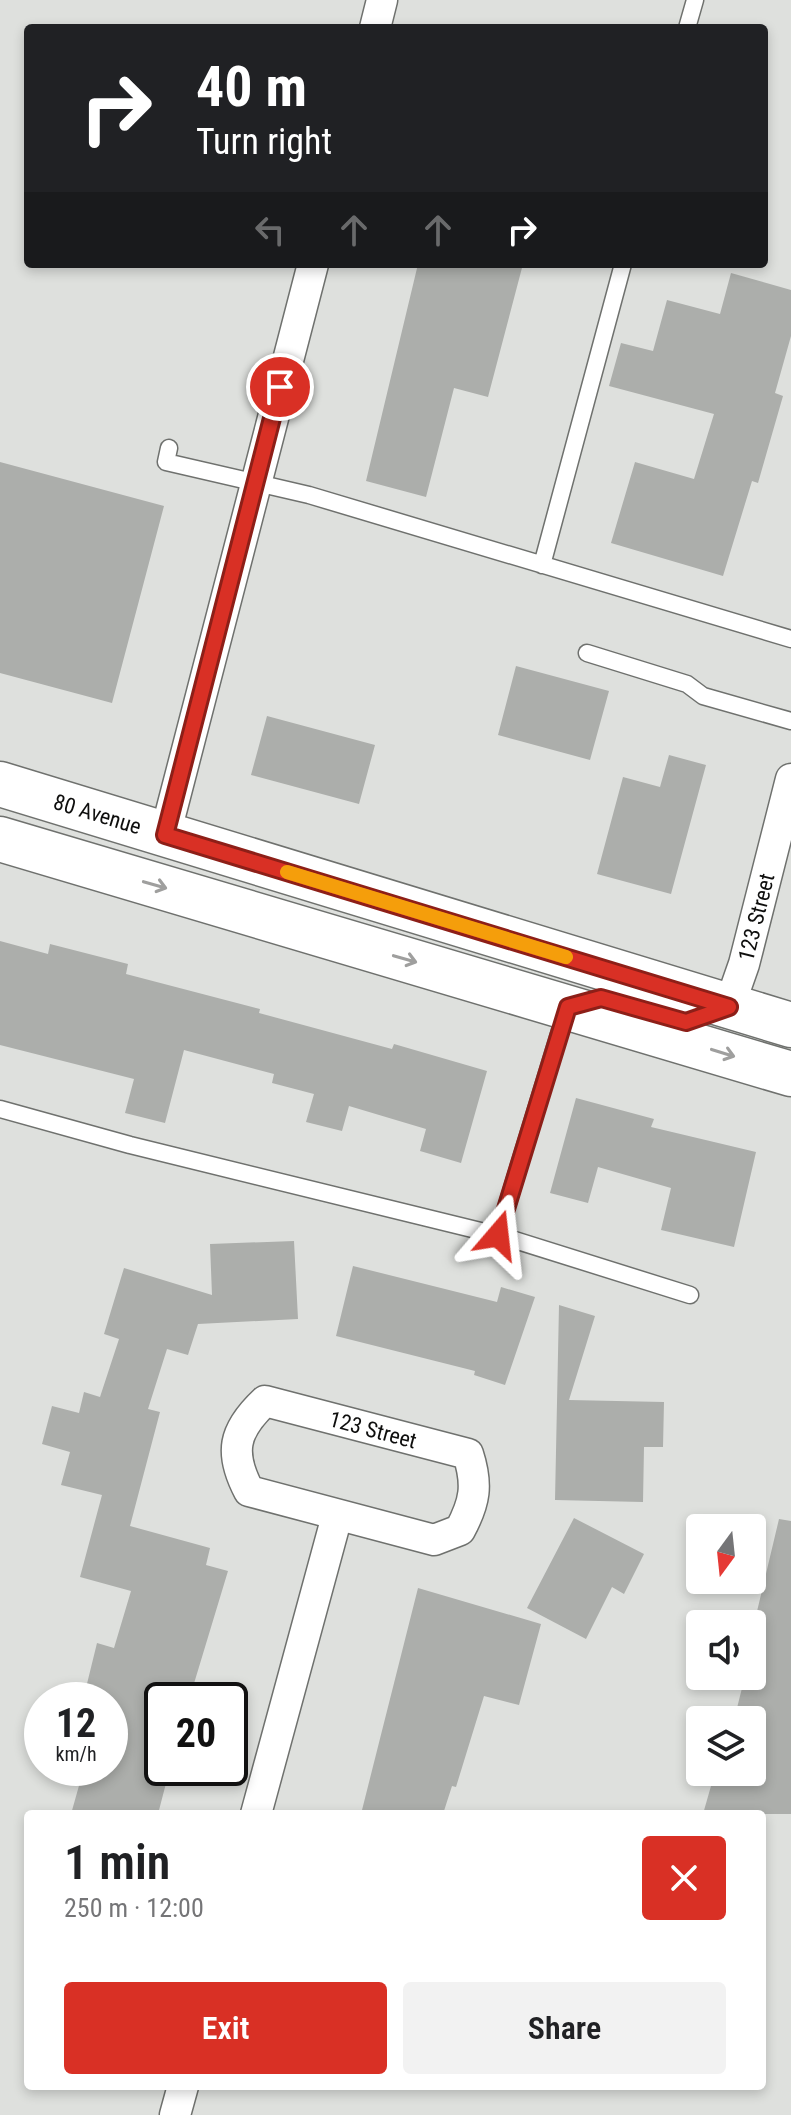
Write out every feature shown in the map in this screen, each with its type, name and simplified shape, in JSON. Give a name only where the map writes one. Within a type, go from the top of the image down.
[{"type":"main road","name":"80 Avenue","points":[[0,784],[791,1025]]},
{"type":"main road","points":[[0,837],[35,829],[115,850],[165,835]]},
{"type":"main road","points":[[0,837],[791,1074]]},
{"type":"main road","points":[[568,1007],[601,998],[686,1022],[729,1007]]},
{"type":"street","points":[[376,24],[382,0]]},
{"type":"street","points":[[165,835],[312,268]]},
{"type":"street","name":"123 Street","points":[[729,1007],[744,964],[791,779]]},
{"type":"street","name":"123 Street","points":[[265,1401],[468,1454],[476,1479],[474,1504],[460,1530],[434,1540],[337,1516],[249,1491],[235,1464],[243,1421],[265,1401]]},
{"type":"street","points":[[257,1810],[337,1516]]},
{"type":"street","points":[[175,2115],[182,2090]]},
{"type":"lane","points":[[688,24],[695,0]]},
{"type":"lane","points":[[542,565],[622,268]]},
{"type":"lane","points":[[169,448],[166,462],[256,480],[791,639]]},
{"type":"lane","points":[[587,653],[687,684],[703,696],[791,721]]},
{"type":"lane","points":[[498,1235],[568,1007]]},
{"type":"lane","points":[[0,1109],[130,1145],[498,1235],[690,1295]]},
{"type":"building","points":[[417,268],[522,268],[488,397],[454,388],[426,497],[366,481]]},
{"type":"building","points":[[731,273],[791,290],[791,336],[775,393],[783,396],[758,483],[752,481],[723,576],[611,543],[635,462],[694,479],[714,414],[609,386],[621,343],[653,351],[667,300],[720,314]]},
{"type":"building","points":[[0,462],[164,506],[112,703],[0,673]]},
{"type":"building","points":[[516,666],[609,691],[590,760],[498,735]]},
{"type":"building","points":[[267,716],[375,745],[359,804],[251,775]]},
{"type":"building","points":[[669,755],[706,765],[671,894],[597,874],[623,777],[660,787]]},
{"type":"building","points":[[0,941],[48,954],[50,944],[128,964],[126,974],[260,1009],[259,1013],[392,1049],[394,1044],[487,1071],[461,1163],[420,1151],[426,1129],[349,1106],[342,1131],[306,1122],[314,1094],[272,1083],[274,1074],[184,1050],[165,1123],[125,1113],[134,1079],[0,1045]]},
{"type":"building","points":[[576,1098],[654,1119],[651,1127],[756,1152],[734,1247],[661,1230],[671,1188],[598,1167],[588,1203],[550,1193]]},
{"type":"building","points":[[294,1241],[298,1319],[198,1324],[188,1355],[167,1349],[148,1409],[160,1412],[130,1526],[210,1548],[206,1565],[228,1571],[194,1682],[144,1682],[144,1786],[165,1786],[159,1810],[72,1810],[79,1786],[128,1786],[128,1682],[87,1682],[97,1643],[114,1648],[131,1591],[80,1577],[102,1495],[61,1485],[70,1452],[42,1444],[52,1406],[79,1413],[84,1392],[100,1397],[119,1339],[104,1334],[124,1268],[212,1295],[210,1244]]},
{"type":"building","points":[[353,1266],[497,1302],[501,1287],[535,1297],[505,1385],[474,1375],[475,1371],[336,1336]]},
{"type":"building","points":[[559,1305],[595,1316],[569,1400],[664,1402],[663,1447],[644,1447],[643,1502],[555,1500]]},
{"type":"building","points":[[574,1518],[644,1554],[624,1594],[612,1587],[586,1639],[527,1608]]},
{"type":"building","points":[[779,1519],[791,1521],[791,1814],[766,1814],[766,1810],[704,1810],[711,1786],[766,1786],[766,1706],[738,1706],[742,1690],[766,1690],[766,1610],[757,1610],[761,1594],[766,1594],[766,1574]]},
{"type":"building","points":[[418,1588],[541,1624],[519,1705],[484,1696],[456,1787],[452,1786],[444,1810],[362,1810]]},
{"type":"slow traffic","points":[[287,872],[566,957]]},
{"type":"route","points":[[280,387],[165,835],[729,1007],[686,1022],[601,998],[568,1007],[498,1235]]}]
